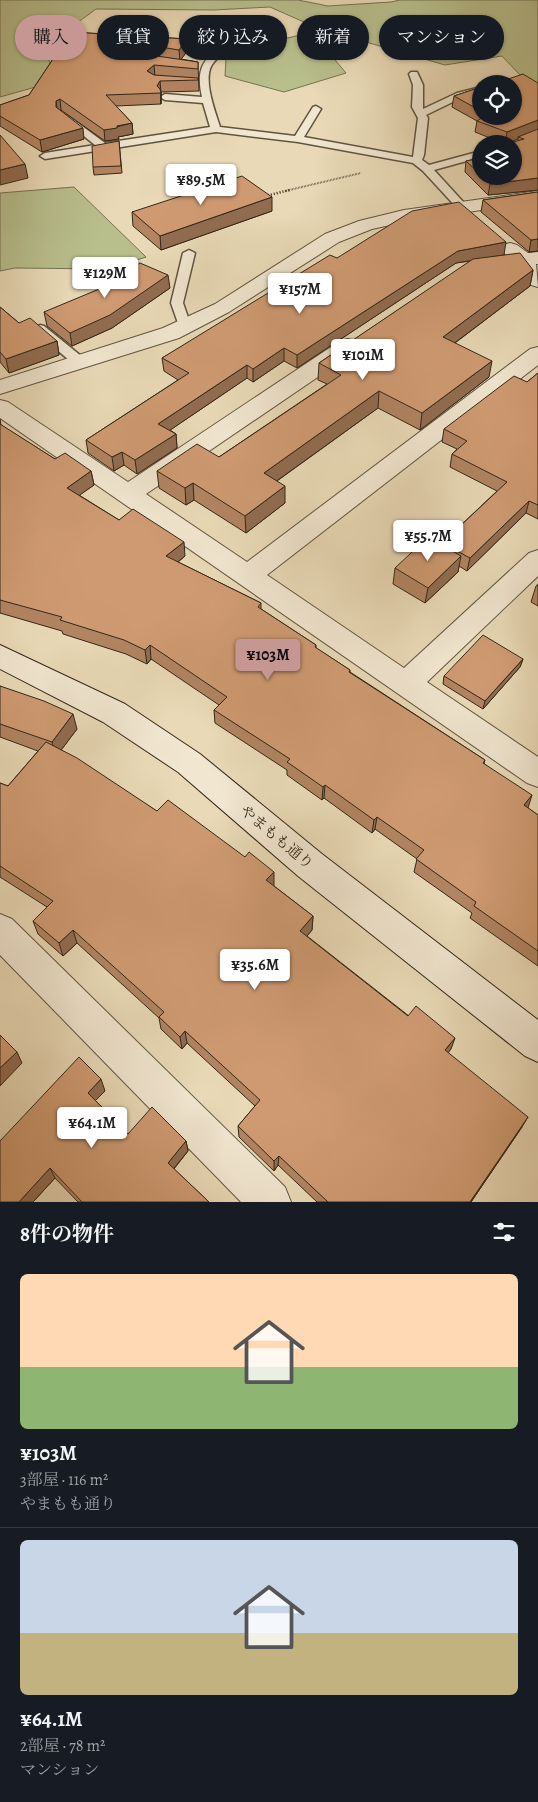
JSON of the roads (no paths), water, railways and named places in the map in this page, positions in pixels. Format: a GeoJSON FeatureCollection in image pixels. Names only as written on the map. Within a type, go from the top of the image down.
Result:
{"type":"FeatureCollection","features":[{"type":"Feature","properties":{"kind":"street"},"geometry":{"type":"LineString","coordinates":[[0,387],[171,333],[222,308],[332,238],[366,225],[404,216],[470,214],[538,196]]}},
{"type":"Feature","properties":{"kind":"street"},"geometry":{"type":"LineString","coordinates":[[500,240],[530,259],[538,282]]}},
{"type":"Feature","properties":{"kind":"street"},"geometry":{"type":"LineString","coordinates":[[464,269],[530,259]]}},
{"type":"Feature","properties":{"kind":"street"},"geometry":{"type":"LineString","coordinates":[[128,494],[366,335]]}},
{"type":"Feature","properties":{"kind":"street"},"geometry":{"type":"LineString","coordinates":[[248,576],[538,354]]}},
{"type":"Feature","properties":{"kind":"street"},"geometry":{"type":"LineString","coordinates":[[0,407],[538,774]]}},
{"type":"Feature","properties":{"kind":"street"},"geometry":{"type":"LineString","coordinates":[[406,684],[538,560]]}},
{"type":"Feature","properties":{"kind":"street","name":"やまもも通り"},"geometry":{"type":"LineString","coordinates":[[0,656],[114,713],[188,763],[310,865],[538,1042]]}},
{"type":"Feature","properties":{"kind":"street"},"geometry":{"type":"LineString","coordinates":[[0,930],[270,1202]]}},
{"type":"Feature","properties":{"kind":"lane"},"geometry":{"type":"LineString","coordinates":[[210,60],[200,68],[199,85],[207,100],[216,128]]}},
{"type":"Feature","properties":{"kind":"lane"},"geometry":{"type":"LineString","coordinates":[[414,74],[418,85],[418,107],[423,118],[420,146],[416,161]]}},
{"type":"Feature","properties":{"kind":"lane"},"geometry":{"type":"LineString","coordinates":[[421,114],[472,93]]}},
{"type":"Feature","properties":{"kind":"lane"},"geometry":{"type":"LineString","coordinates":[[165,97],[207,100]]}},
{"type":"Feature","properties":{"kind":"lane"},"geometry":{"type":"LineString","coordinates":[[298,138],[316,109]]}},
{"type":"Feature","properties":{"kind":"lane"},"geometry":{"type":"LineString","coordinates":[[62,115],[102,146]]}},
{"type":"Feature","properties":{"kind":"lane"},"geometry":{"type":"LineString","coordinates":[[45,156],[216,128],[298,138],[416,161],[427,169],[470,214]]}},
{"type":"Feature","properties":{"kind":"lane"},"geometry":{"type":"LineString","coordinates":[[427,169],[472,156]]}},
{"type":"Feature","properties":{"kind":"lane"},"geometry":{"type":"LineString","coordinates":[[185,326],[177,303],[189,253]]}},
{"type":"Feature","properties":{"kind":"lane"},"geometry":{"type":"LineString","coordinates":[[31,322],[80,363]]}}]}
